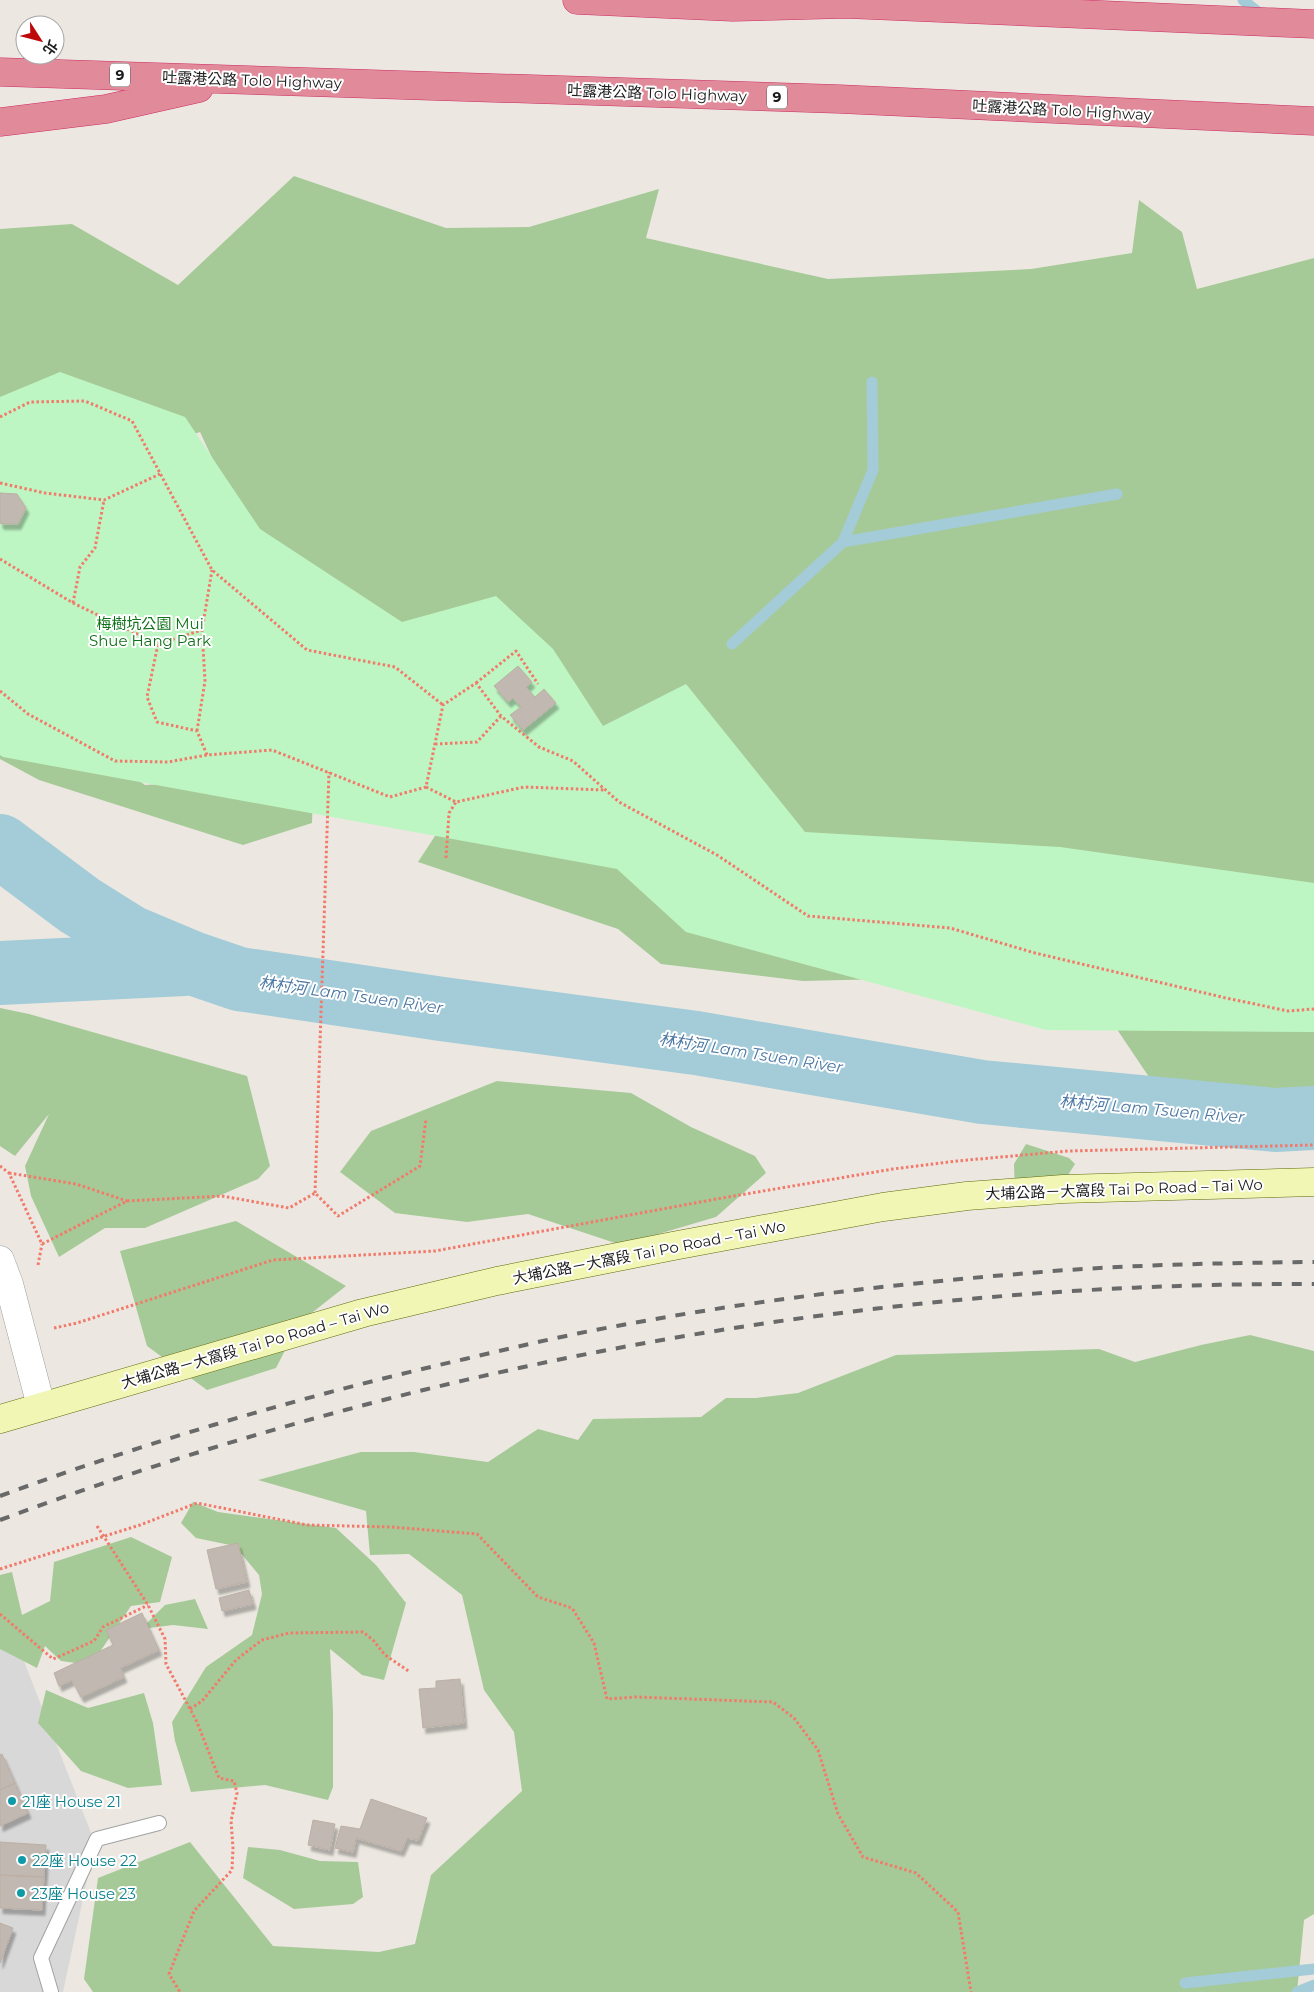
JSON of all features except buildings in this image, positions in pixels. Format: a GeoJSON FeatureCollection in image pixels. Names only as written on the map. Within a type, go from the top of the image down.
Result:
{"type":"FeatureCollection","features":[{"type":"Feature","properties":{"kind":"highway"},"geometry":{"type":"LineString","coordinates":[[577,0],[733,7],[835,2],[1314,24]]}},
{"type":"Feature","properties":{"kind":"highway","name":"吐露港公路 Tolo Highway"},"geometry":{"type":"LineString","coordinates":[[0,72],[839,99],[1314,121]]}},
{"type":"Feature","properties":{"kind":"highway"},"geometry":{"type":"LineString","coordinates":[[0,122],[106,109],[239,79]]}},
{"type":"Feature","properties":{"kind":"main road","name":"大埔公路－大窩段 Tai Po Road – Tai Wo"},"geometry":{"type":"LineString","coordinates":[[0,1419],[294,1332],[478,1286],[673,1246],[883,1207],[966,1196],[1063,1189],[1314,1182]]}},
{"type":"Feature","properties":{"kind":"street"},"geometry":{"type":"LineString","coordinates":[[0,1260],[9,1284],[41,1406]]}},
{"type":"Feature","properties":{"kind":"lane"},"geometry":{"type":"LineString","coordinates":[[51,1992],[41,1958],[97,1839],[159,1823]]}},
{"type":"Feature","properties":{"kind":"path"},"geometry":{"type":"LineString","coordinates":[[0,417],[30,402],[85,402],[132,421],[212,570],[307,650],[395,667],[443,704]]}},
{"type":"Feature","properties":{"kind":"path"},"geometry":{"type":"LineString","coordinates":[[0,483],[45,493],[104,500],[160,474]]}},
{"type":"Feature","properties":{"kind":"path"},"geometry":{"type":"LineString","coordinates":[[72,603],[80,566],[95,548],[104,500]]}},
{"type":"Feature","properties":{"kind":"path"},"geometry":{"type":"LineString","coordinates":[[0,559],[72,603],[158,644],[202,630]]}},
{"type":"Feature","properties":{"kind":"path"},"geometry":{"type":"LineString","coordinates":[[207,755],[197,732],[205,681],[202,630],[212,570]]}},
{"type":"Feature","properties":{"kind":"path"},"geometry":{"type":"LineString","coordinates":[[158,644],[148,697],[157,722],[197,732]]}},
{"type":"Feature","properties":{"kind":"path"},"geometry":{"type":"LineString","coordinates":[[426,787],[443,704],[476,683],[516,651],[538,684]]}},
{"type":"Feature","properties":{"kind":"path"},"geometry":{"type":"LineString","coordinates":[[476,683],[501,716],[539,747],[573,761],[618,802],[717,855],[808,916],[950,928],[1035,952],[1226,998],[1288,1011],[1314,1009]]}},
{"type":"Feature","properties":{"kind":"path"},"geometry":{"type":"LineString","coordinates":[[0,691],[28,714],[115,761],[168,762],[207,755],[272,750],[390,797],[426,787],[456,802],[524,788],[605,790]]}},
{"type":"Feature","properties":{"kind":"path"},"geometry":{"type":"LineString","coordinates":[[435,744],[477,742],[501,716]]}},
{"type":"Feature","properties":{"kind":"path"},"geometry":{"type":"LineString","coordinates":[[329,772],[315,1192],[338,1216],[420,1166],[426,1119]]}},
{"type":"Feature","properties":{"kind":"path"},"geometry":{"type":"LineString","coordinates":[[446,858],[450,813],[456,802]]}},
{"type":"Feature","properties":{"kind":"path"},"geometry":{"type":"LineString","coordinates":[[0,1166],[9,1173],[42,1244],[127,1201]]}},
{"type":"Feature","properties":{"kind":"path"},"geometry":{"type":"LineString","coordinates":[[9,1173],[76,1184],[127,1201],[222,1196],[289,1208],[315,1192]]}},
{"type":"Feature","properties":{"kind":"path"},"geometry":{"type":"LineString","coordinates":[[0,1569],[140,1525],[197,1504],[307,1524],[391,1527],[477,1534],[538,1597],[572,1608],[594,1643],[607,1699],[636,1697],[773,1702],[794,1718],[818,1750],[838,1814],[863,1857],[916,1873],[958,1912],[971,1992]]}},
{"type":"Feature","properties":{"kind":"path"},"geometry":{"type":"LineString","coordinates":[[97,1526],[148,1606],[165,1640],[166,1664],[197,1722],[219,1778],[234,1782],[237,1793],[231,1821],[234,1848],[232,1870],[194,1911],[170,1974],[180,1992]]}},
{"type":"Feature","properties":{"kind":"path"},"geometry":{"type":"LineString","coordinates":[[0,1614],[53,1659],[94,1641],[103,1627],[148,1606]]}},
{"type":"Feature","properties":{"kind":"path"},"geometry":{"type":"LineString","coordinates":[[190,1709],[202,1701],[236,1660],[262,1640],[289,1633],[363,1632],[373,1640],[385,1655],[410,1672]]}},
{"type":"Feature","properties":{"kind":"shaded area"},"geometry":{"type":"Polygon","coordinates":[[[4,1610],[95,1843],[63,1992],[0,1992],[0,1611],[4,1610]]]}},
{"type":"Feature","properties":{"kind":"green space"},"geometry":{"type":"Polygon","coordinates":[[[294,176],[446,228],[529,227],[659,189],[646,238],[828,279],[1031,269],[1132,253],[1139,200],[1182,232],[1197,289],[1314,258],[1314,1097],[1149,1077],[1108,1016],[969,977],[803,981],[661,964],[618,929],[418,862],[495,744],[481,652],[268,578],[200,432],[124,457],[0,473],[0,229],[72,224],[178,285],[294,176]]]}},
{"type":"Feature","properties":{"kind":"green space","name":"梅樹坑公園 Mui Shue Hang Park"},"geometry":{"type":"Polygon","coordinates":[[[60,372],[185,417],[260,529],[402,622],[496,596],[553,649],[603,726],[686,684],[805,832],[1060,847],[1314,883],[1314,1032],[1046,1030],[686,932],[617,869],[3,757],[0,755],[0,397],[60,372]]]}},
{"type":"Feature","properties":{"kind":"green space"},"geometry":{"type":"Polygon","coordinates":[[[0,572],[95,748],[145,785],[296,777],[313,790],[312,823],[243,845],[39,780],[0,759],[0,572]]]}},
{"type":"Feature","properties":{"kind":"green space"},"geometry":{"type":"Polygon","coordinates":[[[0,1008],[29,1014],[247,1076],[270,1166],[258,1179],[145,1228],[105,1228],[59,1257],[31,1196],[25,1166],[49,1114],[15,1156],[0,1146],[0,1008]]]}},
{"type":"Feature","properties":{"kind":"green space"},"geometry":{"type":"Polygon","coordinates":[[[497,1081],[631,1093],[691,1127],[755,1156],[766,1173],[716,1217],[621,1245],[528,1214],[467,1222],[395,1213],[340,1172],[371,1131],[497,1081]]]}},
{"type":"Feature","properties":{"kind":"green space"},"geometry":{"type":"Polygon","coordinates":[[[1026,1144],[1069,1158],[1075,1164],[1063,1183],[1015,1195],[1014,1164],[1026,1144]]]}},
{"type":"Feature","properties":{"kind":"green space"},"geometry":{"type":"Polygon","coordinates":[[[236,1221],[346,1286],[299,1323],[276,1368],[207,1390],[147,1346],[120,1251],[236,1221]]]}},
{"type":"Feature","properties":{"kind":"green space"},"geometry":{"type":"Polygon","coordinates":[[[1250,1335],[1314,1351],[1314,1914],[1304,1920],[1297,1992],[93,1992],[84,1979],[98,1878],[190,1842],[273,1946],[379,1952],[415,1944],[431,1875],[522,1791],[514,1732],[484,1690],[462,1595],[409,1554],[370,1555],[366,1511],[258,1480],[361,1452],[414,1452],[488,1462],[538,1429],[578,1440],[593,1419],[701,1417],[726,1398],[756,1398],[798,1393],[896,1355],[1099,1349],[1135,1362],[1250,1335]]]}},
{"type":"Feature","properties":{"kind":"green space"},"geometry":{"type":"Polygon","coordinates":[[[193,1502],[218,1512],[336,1528],[376,1565],[406,1603],[384,1680],[362,1675],[330,1649],[333,1711],[333,1787],[328,1800],[265,1785],[191,1792],[175,1741],[172,1722],[206,1667],[252,1635],[262,1594],[259,1575],[235,1546],[196,1538],[181,1523],[193,1502]]]}},
{"type":"Feature","properties":{"kind":"green space"},"geometry":{"type":"Polygon","coordinates":[[[131,1537],[172,1557],[160,1602],[131,1606],[91,1665],[61,1661],[45,1646],[37,1668],[0,1649],[0,1575],[12,1572],[22,1615],[50,1601],[54,1562],[131,1537]]]}},
{"type":"Feature","properties":{"kind":"green space"},"geometry":{"type":"Polygon","coordinates":[[[195,1599],[208,1629],[173,1625],[141,1629],[165,1605],[195,1599]]]}},
{"type":"Feature","properties":{"kind":"green space"},"geometry":{"type":"Polygon","coordinates":[[[46,1690],[88,1708],[144,1693],[153,1723],[162,1785],[128,1788],[81,1771],[38,1723],[46,1690]]]}},
{"type":"Feature","properties":{"kind":"green space"},"geometry":{"type":"Polygon","coordinates":[[[248,1847],[280,1850],[320,1861],[358,1862],[363,1897],[353,1904],[294,1909],[243,1878],[248,1847]]]}},
{"type":"Feature","properties":{"kind":"waterway"},"geometry":{"type":"LineString","coordinates":[[1243,0],[1263,16]]}},
{"type":"Feature","properties":{"kind":"waterway"},"geometry":{"type":"LineString","coordinates":[[843,542],[873,470],[872,382]]}},
{"type":"Feature","properties":{"kind":"waterway"},"geometry":{"type":"LineString","coordinates":[[732,644],[843,542],[1117,494]]}},
{"type":"Feature","properties":{"kind":"waterway","name":"林村河 Lam Tsuen River"},"geometry":{"type":"LineString","coordinates":[[0,846],[79,905],[130,937],[192,963],[239,979],[442,1009],[696,1043],[982,1092],[1275,1120],[1314,1118]]}},
{"type":"Feature","properties":{"kind":"waterway","name":"林村河 Lam Tsuen River"},"geometry":{"type":"LineString","coordinates":[[0,973],[184,964]]}},
{"type":"Feature","properties":{"kind":"waterway"},"geometry":{"type":"LineString","coordinates":[[1185,1983],[1314,1969]]}},
{"type":"Feature","properties":{"kind":"waterway"},"geometry":{"type":"LineString","coordinates":[[1297,1992],[1314,1985]]}},
{"type":"Feature","properties":{"kind":"railway"},"geometry":{"type":"LineString","coordinates":[[0,1496],[115,1456],[289,1403],[406,1373],[579,1333],[667,1317],[817,1295],[917,1283],[1018,1274],[1092,1268],[1314,1262]]}},
{"type":"Feature","properties":{"kind":"railway"},"geometry":{"type":"LineString","coordinates":[[0,1520],[158,1465],[319,1417],[482,1376],[646,1343],[812,1317],[979,1298],[1146,1287],[1314,1284]]}},
{"type":"Feature","properties":{"kind":"place","name":"21座 House 21"},"geometry":{"type":"Point","coordinates":[12,1801]}},
{"type":"Feature","properties":{"kind":"place","name":"22座 House 22"},"geometry":{"type":"Point","coordinates":[22,1860]}},
{"type":"Feature","properties":{"kind":"place","name":"23座 House 23"},"geometry":{"type":"Point","coordinates":[21,1893]}}]}
